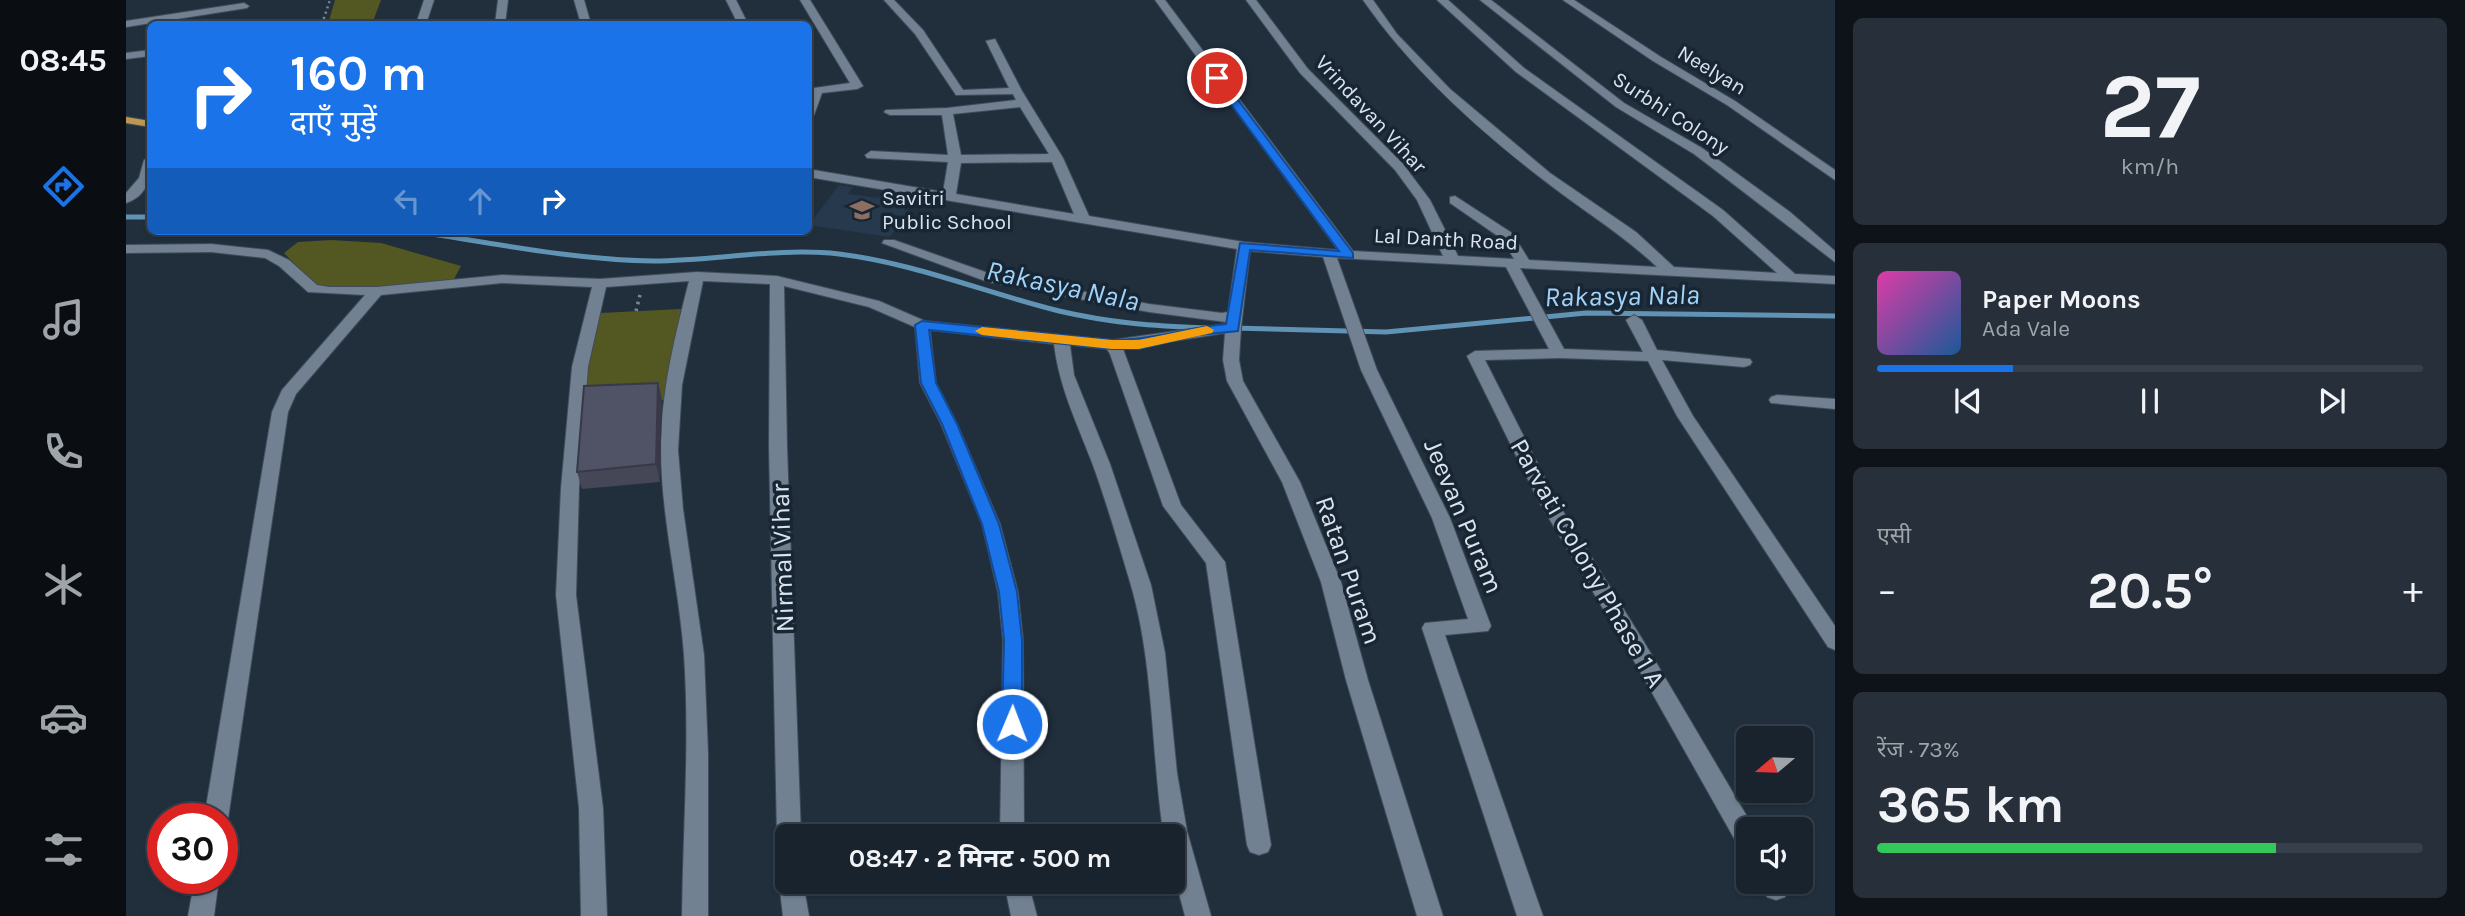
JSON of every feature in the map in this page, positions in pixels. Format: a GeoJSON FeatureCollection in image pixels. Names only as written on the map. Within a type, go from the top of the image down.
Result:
{"type":"FeatureCollection","features":[{"type":"Feature","properties":{"kind":"main road"},"geometry":{"type":"LineString","coordinates":[[126,120],[147,124]]}},
{"type":"Feature","properties":{"kind":"street"},"geometry":{"type":"LineString","coordinates":[[183,0],[189,15]]}},
{"type":"Feature","properties":{"kind":"street"},"geometry":{"type":"LineString","coordinates":[[422,21],[429,0]]}},
{"type":"Feature","properties":{"kind":"street"},"geometry":{"type":"LineString","coordinates":[[500,21],[503,0]]}},
{"type":"Feature","properties":{"kind":"street"},"geometry":{"type":"LineString","coordinates":[[579,0],[585,21]]}},
{"type":"Feature","properties":{"kind":"street"},"geometry":{"type":"LineString","coordinates":[[731,0],[742,21]]}},
{"type":"Feature","properties":{"kind":"street"},"geometry":{"type":"LineString","coordinates":[[805,0],[857,86],[818,90],[812,106]]}},
{"type":"Feature","properties":{"kind":"street"},"geometry":{"type":"LineString","coordinates":[[889,0],[919,32],[960,93],[1016,91]]}},
{"type":"Feature","properties":{"kind":"street"},"geometry":{"type":"LineString","coordinates":[[1160,0],[1349,255]]}},
{"type":"Feature","properties":{"kind":"street","name":"Vrindavan Vihar"},"geometry":{"type":"LineString","coordinates":[[1251,0],[1304,71],[1399,167],[1423,200],[1453,261]]}},
{"type":"Feature","properties":{"kind":"street"},"geometry":{"type":"LineString","coordinates":[[1368,0],[1393,36],[1446,91],[1546,176],[1631,235],[1672,273]]}},
{"type":"Feature","properties":{"kind":"street"},"geometry":{"type":"LineString","coordinates":[[1442,0],[1520,69],[1718,213],[1790,277]]}},
{"type":"Feature","properties":{"kind":"street","name":"Surbhi Colony"},"geometry":{"type":"LineString","coordinates":[[1485,0],[1620,105],[1698,151],[1784,215],[1835,258]]}},
{"type":"Feature","properties":{"kind":"street","name":"Neelyan"},"geometry":{"type":"LineString","coordinates":[[1568,0],[1657,59],[1731,103],[1835,176]]}},
{"type":"Feature","properties":{"kind":"street"},"geometry":{"type":"LineString","coordinates":[[126,24],[244,6]]}},
{"type":"Feature","properties":{"kind":"street"},"geometry":{"type":"LineString","coordinates":[[992,41],[1016,91],[1057,158],[1083,218]]}},
{"type":"Feature","properties":{"kind":"street"},"geometry":{"type":"LineString","coordinates":[[126,56],[147,52]]}},
{"type":"Feature","properties":{"kind":"street"},"geometry":{"type":"LineString","coordinates":[[890,112],[947,111],[1024,103]]}},
{"type":"Feature","properties":{"kind":"street"},"geometry":{"type":"LineString","coordinates":[[947,111],[955,159],[949,197]]}},
{"type":"Feature","properties":{"kind":"street"},"geometry":{"type":"LineString","coordinates":[[871,155],[955,159],[1057,158]]}},
{"type":"Feature","properties":{"kind":"street","name":"Lal Danth Road"},"geometry":{"type":"LineString","coordinates":[[812,174],[1244,246],[1329,254],[1790,277],[1833,283]]}},
{"type":"Feature","properties":{"kind":"street"},"geometry":{"type":"LineString","coordinates":[[126,200],[141,187],[147,176]]}},
{"type":"Feature","properties":{"kind":"street"},"geometry":{"type":"LineString","coordinates":[[1455,200],[1507,236],[1536,310],[1559,353],[1744,362]]}},
{"type":"Feature","properties":{"kind":"street"},"geometry":{"type":"LineString","coordinates":[[889,243],[988,278],[1234,322]]}},
{"type":"Feature","properties":{"kind":"street","name":"Ratan Puram"},"geometry":{"type":"LineString","coordinates":[[1244,246],[1231,360],[1235,381],[1291,482],[1331,582],[1357,680],[1430,916]]}},
{"type":"Feature","properties":{"kind":"street"},"geometry":{"type":"LineString","coordinates":[[126,249],[211,248],[268,254],[284,263],[313,289],[377,291],[502,279],[600,283],[697,276],[777,280],[874,304],[922,325],[1112,345],[1139,344],[1234,322]]}},
{"type":"Feature","properties":{"kind":"street","name":"Jeevan Puram"},"geometry":{"type":"LineString","coordinates":[[1329,254],[1369,370],[1441,518],[1481,626],[1432,628],[1530,916]]}},
{"type":"Feature","properties":{"kind":"street"},"geometry":{"type":"LineString","coordinates":[[695,916],[697,723],[694,668],[671,466],[670,422],[682,342],[697,276]]}},
{"type":"Feature","properties":{"kind":"street","name":"Nirmal Vihar"},"geometry":{"type":"LineString","coordinates":[[777,280],[778,447],[789,824]]}},
{"type":"Feature","properties":{"kind":"street"},"geometry":{"type":"LineString","coordinates":[[594,916],[591,808],[566,594],[570,488],[580,367],[600,283]]}},
{"type":"Feature","properties":{"kind":"street"},"geometry":{"type":"LineString","coordinates":[[219,803],[280,412],[288,393],[377,291]]}},
{"type":"Feature","properties":{"kind":"street"},"geometry":{"type":"LineString","coordinates":[[1634,320],[1699,438],[1835,642]]}},
{"type":"Feature","properties":{"kind":"street"},"geometry":{"type":"LineString","coordinates":[[922,325],[928,383],[949,424],[991,524],[1008,592],[1013,640],[1012,824]]}},
{"type":"Feature","properties":{"kind":"street"},"geometry":{"type":"LineString","coordinates":[[1061,338],[1066,375],[1101,464],[1141,585],[1155,653],[1166,773],[1175,831],[1198,916]]}},
{"type":"Feature","properties":{"kind":"street"},"geometry":{"type":"LineString","coordinates":[[1112,345],[1118,354],[1172,506],[1214,562],[1259,845]]}},
{"type":"Feature","properties":{"kind":"street","name":"Parvati Colony Phase 1 A"},"geometry":{"type":"LineString","coordinates":[[1559,353],[1479,355],[1474,359],[1547,500],[1637,647],[1736,819]]}},
{"type":"Feature","properties":{"kind":"street"},"geometry":{"type":"LineString","coordinates":[[1777,400],[1835,404]]}},
{"type":"Feature","properties":{"kind":"street"},"geometry":{"type":"LineString","coordinates":[[201,916],[204,894]]}},
{"type":"Feature","properties":{"kind":"street"},"geometry":{"type":"LineString","coordinates":[[793,894],[796,916]]}},
{"type":"Feature","properties":{"kind":"street"},"geometry":{"type":"LineString","coordinates":[[1019,894],[1024,916]]}},
{"type":"Feature","properties":{"kind":"path"},"geometry":{"type":"LineString","coordinates":[[323,21],[330,0]]}},
{"type":"Feature","properties":{"kind":"shaded area","name":"Savitri Public School"},"geometry":{"type":"Polygon","coordinates":[[[839,185],[853,187],[848,194],[879,198],[881,194],[911,199],[904,210],[909,211],[890,237],[812,225],[812,221],[839,185]]]}},
{"type":"Feature","properties":{"kind":"green space"},"geometry":{"type":"Polygon","coordinates":[[[335,0],[381,0],[373,21],[329,21],[335,0]]]}},
{"type":"Feature","properties":{"kind":"green space"},"geometry":{"type":"Polygon","coordinates":[[[331,240],[381,243],[461,266],[454,279],[394,286],[316,286],[284,253],[298,242],[331,240]]]}},
{"type":"Feature","properties":{"kind":"green space"},"geometry":{"type":"Polygon","coordinates":[[[681,309],[665,400],[586,403],[588,359],[600,313],[681,309]]]}},
{"type":"Feature","properties":{"kind":"building"},"geometry":{"type":"Polygon","coordinates":[[[658,383],[656,464],[577,472],[584,386],[658,383]]]}},
{"type":"Feature","properties":{"kind":"waterway","name":"Rakasya Nala"},"geometry":{"type":"LineString","coordinates":[[126,217],[147,217]]}},
{"type":"Feature","properties":{"kind":"waterway","name":"Rakasya Nala"},"geometry":{"type":"LineString","coordinates":[[438,235],[534,250],[624,260],[677,260],[793,252],[839,254],[895,264],[1078,315],[1132,323],[1206,328]]}},
{"type":"Feature","properties":{"kind":"waterway","name":"Rakasya Nala"},"geometry":{"type":"LineString","coordinates":[[1232,328],[1386,332],[1586,313],[1835,316]]}},
{"type":"Feature","properties":{"kind":"slow traffic"},"geometry":{"type":"LineString","coordinates":[[982,331],[1112,345],[1139,344],[1207,330]]}},
{"type":"Feature","properties":{"kind":"place","name":"Savitri Public School"},"geometry":{"type":"Point","coordinates":[862,210]}},
{"type":"Feature","properties":{"kind":"route"},"geometry":{"type":"LineString","coordinates":[[1012,724],[1013,640],[1008,592],[991,524],[949,424],[928,383],[922,325],[1112,345],[1139,344],[1199,331],[1233,328],[1244,246],[1349,255],[1217,78]]}}]}
